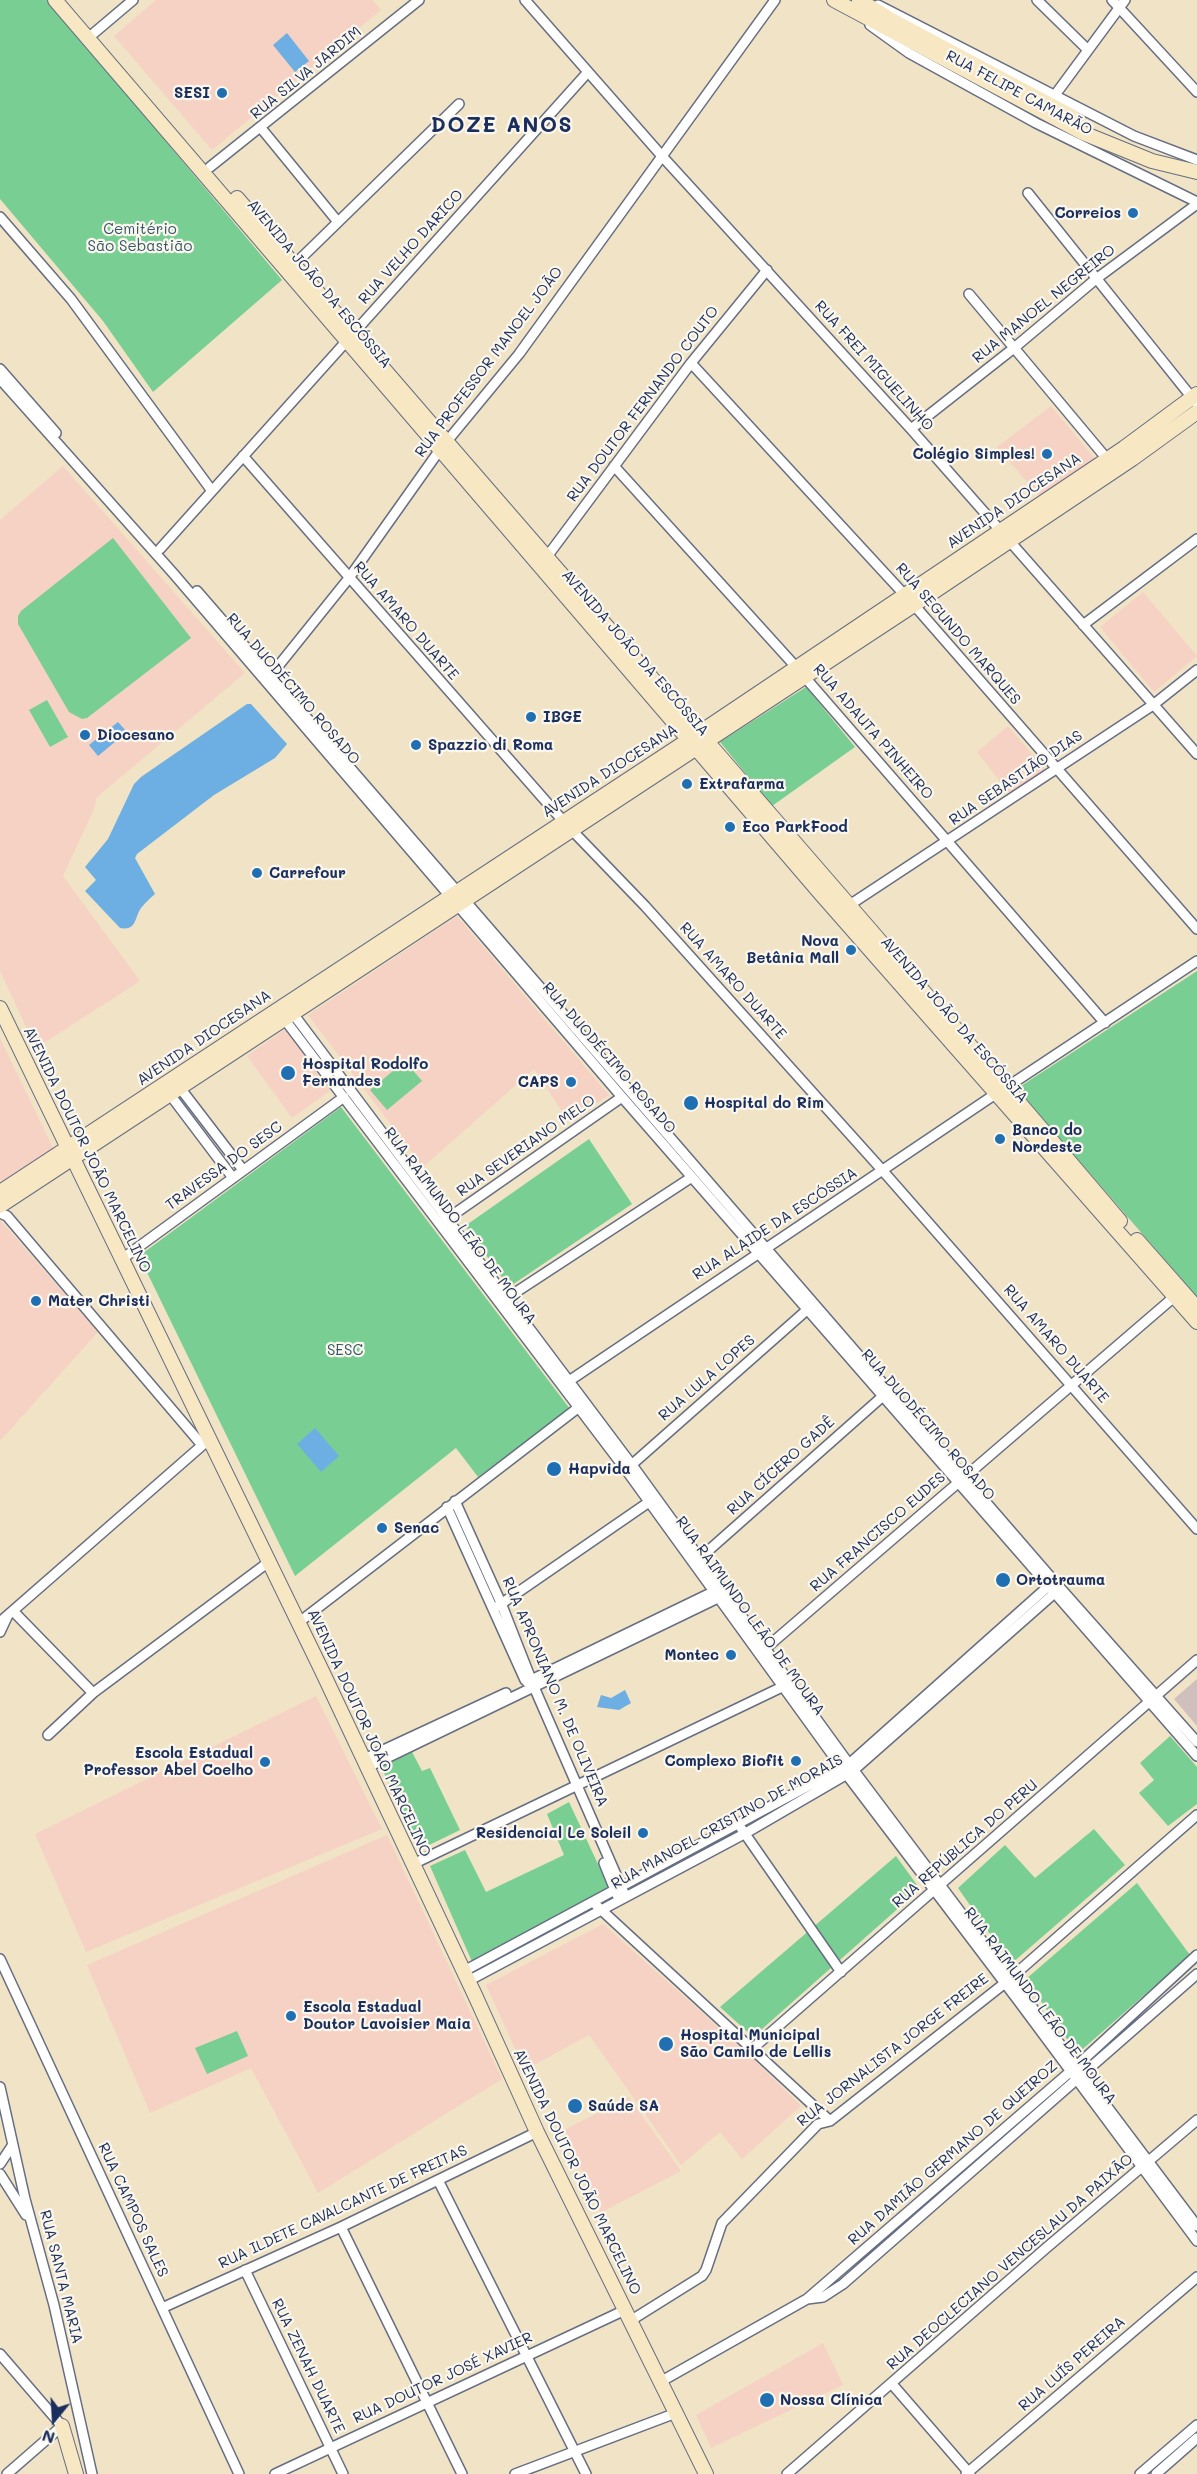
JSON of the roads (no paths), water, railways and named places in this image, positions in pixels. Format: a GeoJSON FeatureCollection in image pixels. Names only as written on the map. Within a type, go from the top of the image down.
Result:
{"type":"FeatureCollection","features":[{"type":"Feature","properties":{"kind":"main road","name":"AVENIDA JOÃO DA ESCÓSSIA"},"geometry":{"type":"LineString","coordinates":[[55,0],[350,337],[442,447],[697,740],[848,906],[1197,1322]]}},
{"type":"Feature","properties":{"kind":"main road","name":"AVENIDA JOÃO DA ESCÓSSIA"},"geometry":{"type":"LineString","coordinates":[[66,0],[294,265],[350,337]]}},
{"type":"Feature","properties":{"kind":"main road","name":"RUA FELIPE CAMARÃO"},"geometry":{"type":"LineString","coordinates":[[834,0],[892,26],[1152,161],[1197,172]]}},
{"type":"Feature","properties":{"kind":"main road","name":"RUA FELIPE CAMARÃO"},"geometry":{"type":"LineString","coordinates":[[859,0],[892,26]]}},
{"type":"Feature","properties":{"kind":"main road","name":"RUA FELIPE CAMARÃO"},"geometry":{"type":"LineString","coordinates":[[1129,149],[1197,162]]}},
{"type":"Feature","properties":{"kind":"main road","name":"AVENIDA DIOCESANA"},"geometry":{"type":"LineString","coordinates":[[1004,536],[1107,459],[1128,454],[1196,399]]}},
{"type":"Feature","properties":{"kind":"main road","name":"AVENIDA DIOCESANA"},"geometry":{"type":"LineString","coordinates":[[2,1205],[70,1154],[1128,454],[1197,412]]}},
{"type":"Feature","properties":{"kind":"main road","name":"AVENIDA JOÃO DA ESCÓSSIA"},"geometry":{"type":"LineString","coordinates":[[442,447],[546,558],[820,893],[1002,1090],[1197,1308]]}},
{"type":"Feature","properties":{"kind":"main road","name":"AVENIDA DOUTOR JOÃO MARCELINO"},"geometry":{"type":"LineString","coordinates":[[0,1008],[122,1259],[206,1441],[270,1562],[466,1976],[537,2132],[706,2474]]}},
{"type":"Feature","properties":{"kind":"main road"},"geometry":{"type":"LineString","coordinates":[[62,2426],[76,2474]]}},
{"type":"Feature","properties":{"kind":"street"},"geometry":{"type":"LineString","coordinates":[[94,33],[134,0]]}},
{"type":"Feature","properties":{"kind":"street","name":"RUA SILVA JARDIM"},"geometry":{"type":"LineString","coordinates":[[210,167],[419,0]]}},
{"type":"Feature","properties":{"kind":"street","name":"RUA FREI MIGUELINHO"},"geometry":{"type":"LineString","coordinates":[[525,0],[661,155],[911,429],[1197,754]]}},
{"type":"Feature","properties":{"kind":"street","name":"RUA PROFESSOR MANOEL JOÃO"},"geometry":{"type":"LineString","coordinates":[[268,679],[349,578],[442,447],[519,354],[775,0]]}},
{"type":"Feature","properties":{"kind":"street","name":"RUA FELIPE CAMARÃO"},"geometry":{"type":"LineString","coordinates":[[834,0],[909,53],[1036,123],[1154,179],[1197,203]]}},
{"type":"Feature","properties":{"kind":"street","name":"RUA FELIPE CAMARÃO"},"geometry":{"type":"LineString","coordinates":[[866,0],[1134,136],[1197,162]]}},
{"type":"Feature","properties":{"kind":"street"},"geometry":{"type":"LineString","coordinates":[[1036,0],[1088,50]]}},
{"type":"Feature","properties":{"kind":"street"},"geometry":{"type":"LineString","coordinates":[[1055,95],[1119,2],[1197,92]]}},
{"type":"Feature","properties":{"kind":"street","name":"RUA VELHO DARICO"},"geometry":{"type":"LineString","coordinates":[[160,549],[588,72]]}},
{"type":"Feature","properties":{"kind":"street"},"geometry":{"type":"LineString","coordinates":[[294,265],[459,104]]}},
{"type":"Feature","properties":{"kind":"street"},"geometry":{"type":"LineString","coordinates":[[261,128],[338,222]]}},
{"type":"Feature","properties":{"kind":"street"},"geometry":{"type":"LineString","coordinates":[[1152,161],[1154,179]]}},
{"type":"Feature","properties":{"kind":"street"},"geometry":{"type":"LineString","coordinates":[[1028,193],[1196,399]]}},
{"type":"Feature","properties":{"kind":"street","name":"RUA MANOEL NEGREIRO"},"geometry":{"type":"LineString","coordinates":[[911,429],[1014,348],[1096,279],[1197,203]]}},
{"type":"Feature","properties":{"kind":"street"},"geometry":{"type":"LineString","coordinates":[[0,217],[71,299],[212,490]]}},
{"type":"Feature","properties":{"kind":"street","name":"RUA DOUTOR FERNANDO COUTO"},"geometry":{"type":"LineString","coordinates":[[546,558],[691,363],[767,270]]}},
{"type":"Feature","properties":{"kind":"street"},"geometry":{"type":"LineString","coordinates":[[969,294],[1107,459]]}},
{"type":"Feature","properties":{"kind":"street","name":"RUA SEGUNDO MARQUES"},"geometry":{"type":"LineString","coordinates":[[691,363],[909,600],[1197,929]]}},
{"type":"Feature","properties":{"kind":"street","name":"RUA DUODÉCIMO ROSADO"},"geometry":{"type":"LineString","coordinates":[[0,369],[160,549],[268,679]]}},
{"type":"Feature","properties":{"kind":"street","name":"RUA DUODÉCIMO ROSADO"},"geometry":{"type":"LineString","coordinates":[[0,379],[268,679],[1054,1587],[1153,1698],[1197,1742]]}},
{"type":"Feature","properties":{"kind":"street","name":"RUA AMARO DUARTE"},"geometry":{"type":"LineString","coordinates":[[243,456],[568,826],[645,906],[883,1171],[1197,1529]]}},
{"type":"Feature","properties":{"kind":"street","name":"RUA ADAUTA PINHEIRO"},"geometry":{"type":"LineString","coordinates":[[614,466],[949,841],[1105,1023]]}},
{"type":"Feature","properties":{"kind":"street"},"geometry":{"type":"LineString","coordinates":[[1083,625],[1197,540]]}},
{"type":"Feature","properties":{"kind":"street","name":"RUA SEBASTIÃO DIAS"},"geometry":{"type":"LineString","coordinates":[[848,906],[1153,705],[1197,670]]}},
{"type":"Feature","properties":{"kind":"street","name":"RUA DUODÉCIMO ROSADO"},"geometry":{"type":"LineString","coordinates":[[458,898],[622,1097],[692,1177],[761,1250],[883,1396],[962,1480]]}},
{"type":"Feature","properties":{"kind":"street","name":"RUA ALAIDE DA ESCÓSSIA"},"geometry":{"type":"LineString","coordinates":[[568,1381],[1197,961]]}},
{"type":"Feature","properties":{"kind":"street","name":"RUA RAIMUNDO LEÃO DE MOURA"},"geometry":{"type":"LineString","coordinates":[[285,1012],[344,1097],[700,1558],[720,1593],[782,1687],[848,1769],[1074,2068],[1141,2168],[1197,2241]]}},
{"type":"Feature","properties":{"kind":"street","name":"RUA RAIMUNDO LEÃO DE MOURA"},"geometry":{"type":"LineString","coordinates":[[285,1012],[507,1298],[568,1381],[582,1405]]}},
{"type":"Feature","properties":{"kind":"street"},"geometry":{"type":"LineString","coordinates":[[172,1087],[243,1170]]}},
{"type":"Feature","properties":{"kind":"street"},"geometry":{"type":"LineString","coordinates":[[172,1087],[233,1178]]}},
{"type":"Feature","properties":{"kind":"street","name":"TRAVESSA DO SESC"},"geometry":{"type":"LineString","coordinates":[[122,1259],[344,1097]]}},
{"type":"Feature","properties":{"kind":"street","name":"RUA SEVERIANO MELO"},"geometry":{"type":"LineString","coordinates":[[447,1219],[622,1097]]}},
{"type":"Feature","properties":{"kind":"street"},"geometry":{"type":"LineString","coordinates":[[507,1298],[692,1177]]}},
{"type":"Feature","properties":{"kind":"street"},"geometry":{"type":"LineString","coordinates":[[0,1628],[11,1613],[206,1441],[2,1205]]}},
{"type":"Feature","properties":{"kind":"street","name":"RUA FRANCISCO EUDES"},"geometry":{"type":"LineString","coordinates":[[766,1648],[1174,1297]]}},
{"type":"Feature","properties":{"kind":"street","name":"RUA LULA LOPES"},"geometry":{"type":"LineString","coordinates":[[628,1467],[808,1309]]}},
{"type":"Feature","properties":{"kind":"street","name":"RUA CÍCERO GADÊ"},"geometry":{"type":"LineString","coordinates":[[700,1558],[883,1396]]}},
{"type":"Feature","properties":{"kind":"street"},"geometry":{"type":"LineString","coordinates":[[298,1623],[582,1405]]}},
{"type":"Feature","properties":{"kind":"street","name":"RUA RAIMUNDO LEÃO DE MOURA"},"geometry":{"type":"LineString","coordinates":[[628,1467],[649,1502],[766,1648],[848,1769]]}},
{"type":"Feature","properties":{"kind":"street"},"geometry":{"type":"LineString","coordinates":[[497,1606],[649,1502]]}},
{"type":"Feature","properties":{"kind":"street","name":"RUA APRONIANO M. DE OLIVEIRA"},"geometry":{"type":"LineString","coordinates":[[451,1504],[576,1787],[620,1893]]}},
{"type":"Feature","properties":{"kind":"street"},"geometry":{"type":"LineString","coordinates":[[48,1735],[93,1694],[270,1562]]}},
{"type":"Feature","properties":{"kind":"street","name":"RUA MANOEL CRISTINO DE MORAIS"},"geometry":{"type":"LineString","coordinates":[[620,1893],[744,1834],[848,1769],[1054,1587]]}},
{"type":"Feature","properties":{"kind":"street"},"geometry":{"type":"LineString","coordinates":[[366,1763],[720,1593]]}},
{"type":"Feature","properties":{"kind":"street"},"geometry":{"type":"LineString","coordinates":[[11,1613],[93,1694]]}},
{"type":"Feature","properties":{"kind":"street","name":"RUA REPÚBLICA DO PERU"},"geometry":{"type":"LineString","coordinates":[[752,2049],[1197,1660]]}},
{"type":"Feature","properties":{"kind":"street"},"geometry":{"type":"LineString","coordinates":[[413,1864],[782,1687]]}},
{"type":"Feature","properties":{"kind":"street","name":"RUA DUODÉCIMO ROSADO"},"geometry":{"type":"LineString","coordinates":[[1153,1698],[1197,1756]]}},
{"type":"Feature","properties":{"kind":"street","name":"RUA MANOEL CRISTINO DE MORAIS"},"geometry":{"type":"LineString","coordinates":[[466,1976],[597,1906],[739,1824],[848,1769]]}},
{"type":"Feature","properties":{"kind":"street","name":"RUA JORNALISTA JORGE FREIRE"},"geometry":{"type":"LineString","coordinates":[[628,2316],[702,2276],[722,2223],[818,2124],[830,2121],[1008,1980],[1197,1815]]}},
{"type":"Feature","properties":{"kind":"street"},"geometry":{"type":"LineString","coordinates":[[739,1824],[841,1972]]}},
{"type":"Feature","properties":{"kind":"street"},"geometry":{"type":"LineString","coordinates":[[597,1906],[830,2121]]}},
{"type":"Feature","properties":{"kind":"street","name":"RUA DAMIÃO GERMANO DE QUEIROZ"},"geometry":{"type":"LineString","coordinates":[[660,2382],[807,2299],[1074,2068],[1197,1955]]}},
{"type":"Feature","properties":{"kind":"street","name":"RUA CAMPOS SALES"},"geometry":{"type":"LineString","coordinates":[[0,1959],[239,2474]]}},
{"type":"Feature","properties":{"kind":"street","name":"RUA DAMIÃO GERMANO DE QUEIROZ"},"geometry":{"type":"LineString","coordinates":[[807,2299],[823,2297],[843,2284],[1197,1974]]}},
{"type":"Feature","properties":{"kind":"street","name":"RUA RAIMUNDO LEÃO DE MOURA"},"geometry":{"type":"LineString","coordinates":[[1080,2077],[1150,2161],[1197,2226]]}},
{"type":"Feature","properties":{"kind":"street","name":"RUA SANTA MARIA"},"geometry":{"type":"LineString","coordinates":[[0,2087],[12,2146],[54,2305],[92,2474]]}},
{"type":"Feature","properties":{"kind":"street","name":"RUA DEOCLECIANO VENCESLAU DA PAIXÃO"},"geometry":{"type":"LineString","coordinates":[[787,2474],[1045,2248],[1197,2120]]}},
{"type":"Feature","properties":{"kind":"street","name":"RUA ILDETE CAVALCANTE DE FREITAS"},"geometry":{"type":"LineString","coordinates":[[162,2308],[341,2226],[537,2132]]}},
{"type":"Feature","properties":{"kind":"street"},"geometry":{"type":"LineString","coordinates":[[0,2164],[12,2146]]}},
{"type":"Feature","properties":{"kind":"street"},"geometry":{"type":"LineString","coordinates":[[0,2174],[32,2225]]}},
{"type":"Feature","properties":{"kind":"street"},"geometry":{"type":"LineString","coordinates":[[947,2176],[955,2186]]}},
{"type":"Feature","properties":{"kind":"street"},"geometry":{"type":"LineString","coordinates":[[438,2180],[586,2474]]}},
{"type":"Feature","properties":{"kind":"street"},"geometry":{"type":"LineString","coordinates":[[341,2226],[462,2474]]}},
{"type":"Feature","properties":{"kind":"street","name":"RUA ZENAH DUARTE"},"geometry":{"type":"LineString","coordinates":[[245,2270],[343,2474]]}},
{"type":"Feature","properties":{"kind":"street","name":"RUA LUÍS PEREIRA"},"geometry":{"type":"LineString","coordinates":[[968,2473],[1197,2277]]}},
{"type":"Feature","properties":{"kind":"street","name":"RUA DOUTOR JOSÉ XAVIER"},"geometry":{"type":"LineString","coordinates":[[275,2474],[526,2355],[628,2316]]}},
{"type":"Feature","properties":{"kind":"street"},"geometry":{"type":"LineString","coordinates":[[0,2354],[62,2426],[7,2474]]}},
{"type":"Feature","properties":{"kind":"street"},"geometry":{"type":"LineString","coordinates":[[892,2384],[968,2473]]}},
{"type":"Feature","properties":{"kind":"street"},"geometry":{"type":"LineString","coordinates":[[515,2474],[676,2413]]}},
{"type":"Feature","properties":{"kind":"street"},"geometry":{"type":"LineString","coordinates":[[1140,2474],[1197,2425]]}},
{"type":"Feature","properties":{"kind":"street"},"geometry":{"type":"LineString","coordinates":[[1156,2474],[1197,2438]]}},
{"type":"Feature","properties":{"kind":"water"},"geometry":{"type":"Polygon","coordinates":[[[287,33],[309,61],[295,72],[273,45],[287,33]]]}},
{"type":"Feature","properties":{"kind":"water"},"geometry":{"type":"Polygon","coordinates":[[[247,704],[251,704],[287,744],[275,758],[214,795],[137,854],[135,858],[155,894],[141,908],[132,926],[120,928],[85,891],[96,880],[85,867],[108,839],[134,784],[247,704]]]}},
{"type":"Feature","properties":{"kind":"water"},"geometry":{"type":"Polygon","coordinates":[[[118,722],[127,732],[98,756],[89,745],[118,722]]]}},
{"type":"Feature","properties":{"kind":"water"},"geometry":{"type":"Polygon","coordinates":[[[315,1428],[339,1456],[321,1472],[297,1444],[315,1428]]]}},
{"type":"Feature","properties":{"kind":"water"},"geometry":{"type":"Polygon","coordinates":[[[625,1690],[631,1703],[619,1710],[597,1707],[601,1695],[611,1698],[625,1690]]]}},
{"type":"Feature","properties":{"kind":"place","name":"SESI"},"geometry":{"type":"Point","coordinates":[222,93]}},
{"type":"Feature","properties":{"kind":"place","name":"Correios"},"geometry":{"type":"Point","coordinates":[1133,213]}},
{"type":"Feature","properties":{"kind":"place","name":"Colégio Simples!"},"geometry":{"type":"Point","coordinates":[1047,454]}},
{"type":"Feature","properties":{"kind":"place","name":"IBGE"},"geometry":{"type":"Point","coordinates":[531,717]}},
{"type":"Feature","properties":{"kind":"place","name":"Diocesano"},"geometry":{"type":"Point","coordinates":[85,735]}},
{"type":"Feature","properties":{"kind":"place","name":"Spazzio di Roma"},"geometry":{"type":"Point","coordinates":[416,745]}},
{"type":"Feature","properties":{"kind":"place","name":"Extrafarma"},"geometry":{"type":"Point","coordinates":[687,784]}},
{"type":"Feature","properties":{"kind":"place","name":"Eco ParkFood"},"geometry":{"type":"Point","coordinates":[730,827]}},
{"type":"Feature","properties":{"kind":"place","name":"Carrefour"},"geometry":{"type":"Point","coordinates":[257,873]}},
{"type":"Feature","properties":{"kind":"place","name":"Nova Betânia Mall"},"geometry":{"type":"Point","coordinates":[851,950]}},
{"type":"Feature","properties":{"kind":"place","name":"Hospital Rodolfo Fernandes"},"geometry":{"type":"Point","coordinates":[288,1073]}},
{"type":"Feature","properties":{"kind":"place","name":"CAPS"},"geometry":{"type":"Point","coordinates":[571,1082]}},
{"type":"Feature","properties":{"kind":"place","name":"Hospital do Rim"},"geometry":{"type":"Point","coordinates":[691,1103]}},
{"type":"Feature","properties":{"kind":"place","name":"Banco do Nordeste"},"geometry":{"type":"Point","coordinates":[1000,1139]}},
{"type":"Feature","properties":{"kind":"place","name":"Mater Christi"},"geometry":{"type":"Point","coordinates":[36,1301]}},
{"type":"Feature","properties":{"kind":"place","name":"Hapvida"},"geometry":{"type":"Point","coordinates":[554,1469]}},
{"type":"Feature","properties":{"kind":"place","name":"Senac"},"geometry":{"type":"Point","coordinates":[382,1528]}},
{"type":"Feature","properties":{"kind":"place","name":"Ortotrauma"},"geometry":{"type":"Point","coordinates":[1003,1580]}},
{"type":"Feature","properties":{"kind":"place","name":"Montec"},"geometry":{"type":"Point","coordinates":[731,1655]}},
{"type":"Feature","properties":{"kind":"place","name":"Complexo Biofit"},"geometry":{"type":"Point","coordinates":[796,1761]}},
{"type":"Feature","properties":{"kind":"place","name":"Escola Estadual Professor Abel Coelho"},"geometry":{"type":"Point","coordinates":[265,1762]}},
{"type":"Feature","properties":{"kind":"place","name":"Residencial Le Soleil"},"geometry":{"type":"Point","coordinates":[643,1833]}},
{"type":"Feature","properties":{"kind":"place","name":"Escola Estadual Doutor Lavoisier Maia"},"geometry":{"type":"Point","coordinates":[291,2016]}},
{"type":"Feature","properties":{"kind":"place","name":"Hospital Municipal São Camilo de Lellis"},"geometry":{"type":"Point","coordinates":[666,2044]}},
{"type":"Feature","properties":{"kind":"place","name":"Saúde SA"},"geometry":{"type":"Point","coordinates":[575,2106]}},
{"type":"Feature","properties":{"kind":"place","name":"Nossa Clínica"},"geometry":{"type":"Point","coordinates":[767,2400]}},
{"type":"Feature","properties":{"kind":"district","name":"DOZE ANOS"},"geometry":{"type":"Point","coordinates":[502,126]}},
{"type":"Feature","properties":{"kind":"park label","name":"Cemitério São Sebastião"},"geometry":{"type":"Point","coordinates":[140,238]}},
{"type":"Feature","properties":{"kind":"park label","name":"SESC"},"geometry":{"type":"Point","coordinates":[345,1350]}}]}
